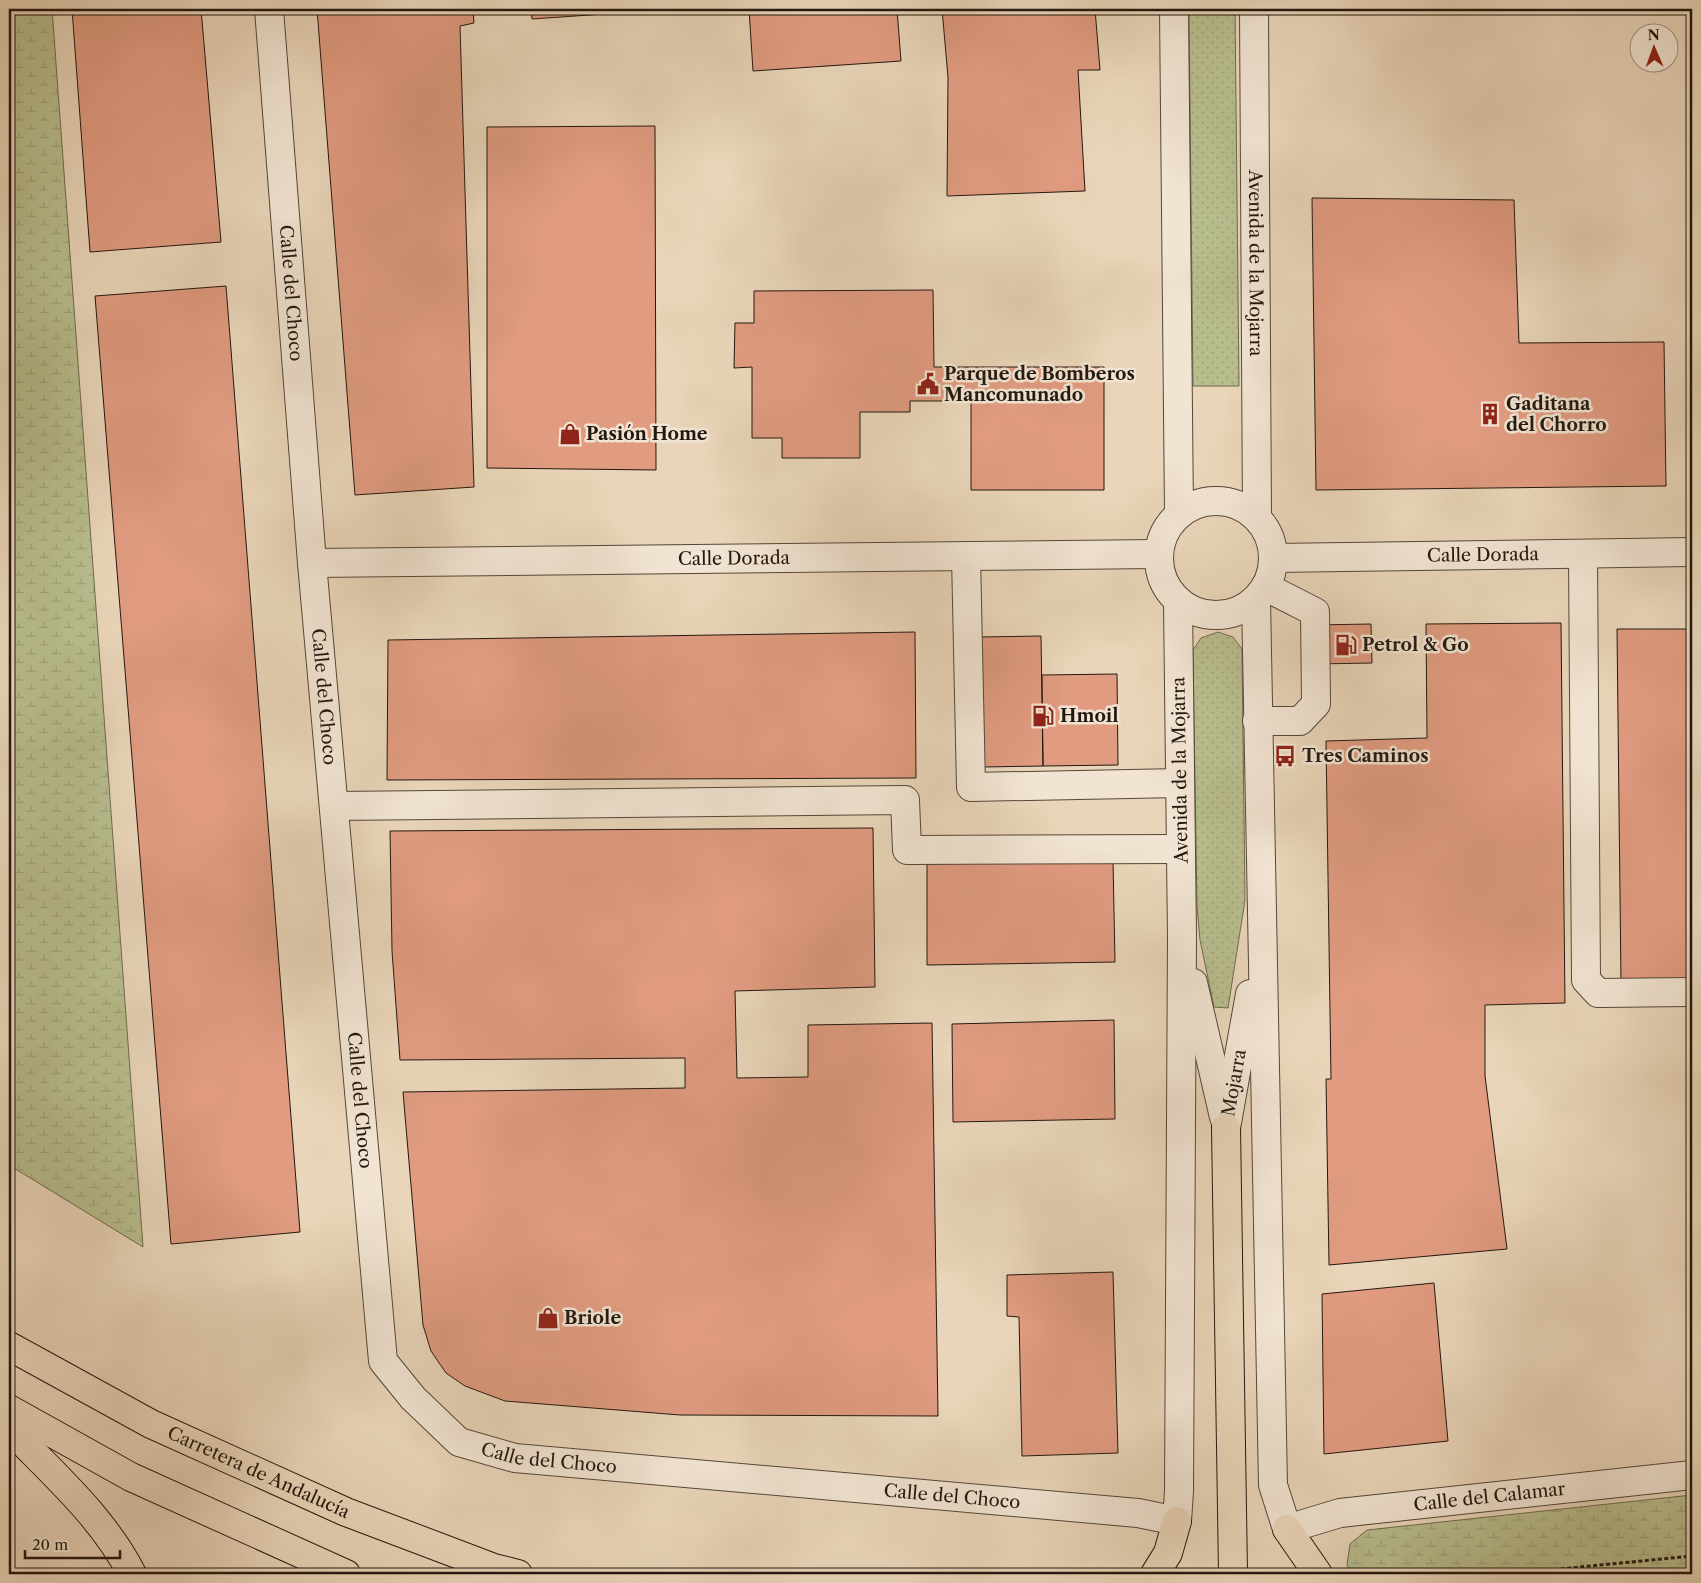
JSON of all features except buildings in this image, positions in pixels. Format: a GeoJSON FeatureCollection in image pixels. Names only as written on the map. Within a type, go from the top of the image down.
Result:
{"type":"FeatureCollection","features":[{"type":"Feature","properties":{"kind":"highway"},"geometry":{"type":"LineString","coordinates":[[1226,1128],[1233,1574]]}},
{"type":"Feature","properties":{"kind":"highway","name":"Carretera de Andalucía"},"geometry":{"type":"LineString","coordinates":[[9,1346],[151,1424],[346,1512],[494,1568],[518,1574]]}},
{"type":"Feature","properties":{"kind":"highway"},"geometry":{"type":"LineString","coordinates":[[9,1409],[131,1477],[346,1574]]}},
{"type":"Feature","properties":{"kind":"highway"},"geometry":{"type":"LineString","coordinates":[[9,1428],[92,1514],[121,1553],[132,1574]]}},
{"type":"Feature","properties":{"kind":"highway"},"geometry":{"type":"LineString","coordinates":[[1154,1574],[1168,1553],[1177,1522]]}},
{"type":"Feature","properties":{"kind":"highway"},"geometry":{"type":"LineString","coordinates":[[1287,1529],[1318,1574]]}},
{"type":"Feature","properties":{"kind":"street","name":"Calle del Choco"},"geometry":{"type":"LineString","coordinates":[[268,9],[312,563],[383,1361],[413,1398],[459,1442],[515,1458],[1138,1513],[1177,1522]]}},
{"type":"Feature","properties":{"kind":"street"},"geometry":{"type":"LineString","coordinates":[[1174,9],[1179,513]]}},
{"type":"Feature","properties":{"kind":"street","name":"Avenida de la Mojarra"},"geometry":{"type":"LineString","coordinates":[[1254,9],[1257,518]]}},
{"type":"Feature","properties":{"kind":"street"},"geometry":{"type":"LineString","coordinates":[[1211,500],[1228,501],[1244,508],[1257,518],[1266,530],[1272,543],[1274,558],[1272,573],[1261,593],[1242,609],[1226,615],[1209,615],[1192,611],[1178,602],[1166,588],[1159,572],[1158,554],[1165,530],[1179,513],[1194,505],[1211,500]]}},
{"type":"Feature","properties":{"kind":"street","name":"Calle Dorada"},"geometry":{"type":"LineString","coordinates":[[1274,558],[1692,552]]}},
{"type":"Feature","properties":{"kind":"street","name":"Calle Dorada"},"geometry":{"type":"LineString","coordinates":[[312,563],[1158,554]]}},
{"type":"Feature","properties":{"kind":"street"},"geometry":{"type":"LineString","coordinates":[[1583,554],[1586,980],[1598,993],[1692,992]]}},
{"type":"Feature","properties":{"kind":"street"},"geometry":{"type":"LineString","coordinates":[[966,556],[971,787],[1180,783]]}},
{"type":"Feature","properties":{"kind":"street"},"geometry":{"type":"LineString","coordinates":[[1261,593],[1258,721],[1273,1485],[1287,1529]]}},
{"type":"Feature","properties":{"kind":"street"},"geometry":{"type":"LineString","coordinates":[[1258,721],[1300,721],[1316,704],[1314,612],[1261,593]]}},
{"type":"Feature","properties":{"kind":"street","name":"Avenida de la Mojarra"},"geometry":{"type":"LineString","coordinates":[[1178,602],[1182,937]]}},
{"type":"Feature","properties":{"kind":"street"},"geometry":{"type":"LineString","coordinates":[[334,806],[905,800],[907,850],[1181,849]]}},
{"type":"Feature","properties":{"kind":"street","name":"Mojarra"},"geometry":{"type":"LineString","coordinates":[[1226,1128],[1261,934]]}},
{"type":"Feature","properties":{"kind":"street"},"geometry":{"type":"LineString","coordinates":[[1177,1522],[1179,1491],[1182,937]]}},
{"type":"Feature","properties":{"kind":"street","name":"Mojarra"},"geometry":{"type":"LineString","coordinates":[[1182,937],[1226,1128]]}},
{"type":"Feature","properties":{"kind":"street","name":"Calle del Calamar"},"geometry":{"type":"LineString","coordinates":[[1287,1529],[1340,1513],[1692,1475]]}},
{"type":"Feature","properties":{"kind":"path"},"geometry":{"type":"LineString","coordinates":[[1509,1574],[1692,1556]]}},
{"type":"Feature","properties":{"kind":"green space"},"geometry":{"type":"Polygon","coordinates":[[[9,9],[52,9],[143,1247],[9,1165],[9,9]]]}},
{"type":"Feature","properties":{"kind":"green space"},"geometry":{"type":"Polygon","coordinates":[[[1189,9],[1235,9],[1239,386],[1193,386],[1189,9]]]}},
{"type":"Feature","properties":{"kind":"green space"},"geometry":{"type":"Polygon","coordinates":[[[1218,632],[1233,637],[1242,649],[1245,900],[1228,1008],[1214,1007],[1200,940],[1197,907],[1193,650],[1201,638],[1218,632]]]}},
{"type":"Feature","properties":{"kind":"green space"},"geometry":{"type":"Polygon","coordinates":[[[1692,1495],[1692,1574],[1353,1574],[1347,1565],[1350,1544],[1367,1530],[1692,1495]]]}},
{"type":"Feature","properties":{"kind":"place","name":"Parque de Bomberos Mancomunado"},"geometry":{"type":"Point","coordinates":[928,384]}},
{"type":"Feature","properties":{"kind":"place","name":"Gaditana del Chorro"},"geometry":{"type":"Point","coordinates":[1490,414]}},
{"type":"Feature","properties":{"kind":"place","name":"Pasión Home"},"geometry":{"type":"Point","coordinates":[570,434]}},
{"type":"Feature","properties":{"kind":"place","name":"Petrol & Go"},"geometry":{"type":"Point","coordinates":[1346,645]}},
{"type":"Feature","properties":{"kind":"place","name":"Hmoil"},"geometry":{"type":"Point","coordinates":[1043,716]}},
{"type":"Feature","properties":{"kind":"place","name":"Tres Caminos"},"geometry":{"type":"Point","coordinates":[1285,756]}},
{"type":"Feature","properties":{"kind":"place","name":"Briole"},"geometry":{"type":"Point","coordinates":[548,1318]}}]}
